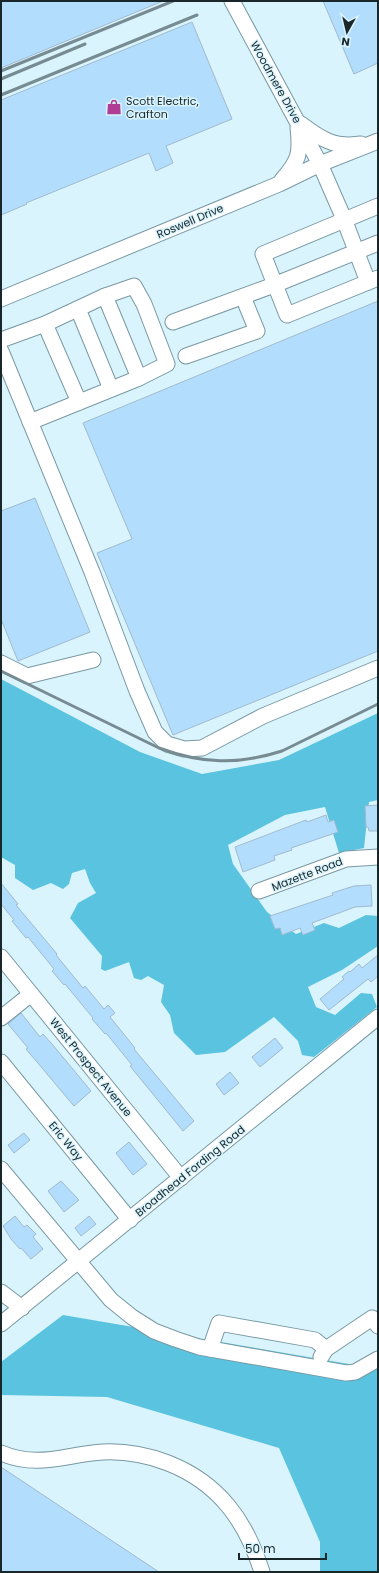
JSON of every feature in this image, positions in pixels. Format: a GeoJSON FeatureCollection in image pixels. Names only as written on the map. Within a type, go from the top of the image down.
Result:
{"type":"FeatureCollection","features":[{"type":"Feature","properties":{"kind":"street","name":"Woodmere Drive"},"geometry":{"type":"LineString","coordinates":[[232,1],[320,164],[344,219],[356,252],[373,280]]}},
{"type":"Feature","properties":{"kind":"street"},"geometry":{"type":"LineString","coordinates":[[297,121],[321,138],[335,144],[352,146],[375,142]]}},
{"type":"Feature","properties":{"kind":"street"},"geometry":{"type":"LineString","coordinates":[[279,184],[294,166],[299,155],[300,145],[297,121]]}},
{"type":"Feature","properties":{"kind":"street","name":"Roswell Drive"},"geometry":{"type":"LineString","coordinates":[[1,299],[279,184],[320,164],[375,142]]}},
{"type":"Feature","properties":{"kind":"street"},"geometry":{"type":"LineString","coordinates":[[373,280],[287,315],[262,254],[378,206]]}},
{"type":"Feature","properties":{"kind":"street"},"geometry":{"type":"LineString","coordinates":[[173,322],[243,297],[378,243]]}},
{"type":"Feature","properties":{"kind":"street"},"geometry":{"type":"LineString","coordinates":[[1,340],[44,324],[105,296],[134,286],[144,304],[167,364],[139,378],[30,422]]}},
{"type":"Feature","properties":{"kind":"street"},"geometry":{"type":"LineString","coordinates":[[105,296],[139,378]]}},
{"type":"Feature","properties":{"kind":"street"},"geometry":{"type":"LineString","coordinates":[[186,356],[257,331],[243,297]]}},
{"type":"Feature","properties":{"kind":"street"},"geometry":{"type":"LineString","coordinates":[[78,309],[111,389]]}},
{"type":"Feature","properties":{"kind":"street"},"geometry":{"type":"LineString","coordinates":[[44,324],[79,402]]}},
{"type":"Feature","properties":{"kind":"street"},"geometry":{"type":"LineString","coordinates":[[1,351],[92,572],[137,691],[155,732],[167,744],[184,749],[202,748],[263,716],[378,668]]}},
{"type":"Feature","properties":{"kind":"street"},"geometry":{"type":"LineString","coordinates":[[1,663],[27,676],[93,660]]}},
{"type":"Feature","properties":{"kind":"street","name":"Mazette Road"},"geometry":{"type":"LineString","coordinates":[[259,891],[346,858],[378,857]]}},
{"type":"Feature","properties":{"kind":"street","name":"West Prospect Avenue"},"geometry":{"type":"LineString","coordinates":[[1,957],[181,1178]]}},
{"type":"Feature","properties":{"kind":"street"},"geometry":{"type":"LineString","coordinates":[[1,1018],[31,994]]}},
{"type":"Feature","properties":{"kind":"street","name":"Broadhead Fording Road"},"geometry":{"type":"LineString","coordinates":[[1,1324],[378,1017]]}},
{"type":"Feature","properties":{"kind":"street","name":"Eric Way"},"geometry":{"type":"LineString","coordinates":[[1,1062],[130,1220]]}},
{"type":"Feature","properties":{"kind":"street"},"geometry":{"type":"LineString","coordinates":[[1,1168],[111,1300],[132,1318],[154,1331],[175,1340],[210,1349],[346,1373],[355,1372],[378,1360]]}},
{"type":"Feature","properties":{"kind":"street"},"geometry":{"type":"LineString","coordinates":[[1,1292],[22,1308]]}},
{"type":"Feature","properties":{"kind":"street"},"geometry":{"type":"LineString","coordinates":[[314,1368],[326,1349],[372,1318],[378,1326]]}},
{"type":"Feature","properties":{"kind":"street"},"geometry":{"type":"LineString","coordinates":[[210,1349],[219,1323],[314,1340],[326,1349]]}},
{"type":"Feature","properties":{"kind":"street"},"geometry":{"type":"LineString","coordinates":[[1,1453],[18,1458],[48,1461],[91,1453],[118,1452],[147,1456],[177,1467],[205,1483],[218,1494],[230,1508],[250,1538],[262,1572]]}},
{"type":"Feature","properties":{"kind":"shaded area"},"geometry":{"type":"Polygon","coordinates":[[[1,679],[140,752],[202,774],[279,760],[378,713],[378,800],[369,802],[364,848],[339,853],[325,807],[285,815],[228,845],[233,864],[267,912],[296,934],[324,923],[339,928],[366,915],[378,916],[378,946],[342,970],[308,987],[316,1007],[335,1015],[361,993],[372,994],[377,1007],[314,1057],[302,1055],[298,1041],[274,1017],[225,1052],[196,1055],[174,1033],[170,1015],[161,1002],[164,985],[148,976],[141,980],[134,978],[129,962],[105,971],[101,969],[102,956],[70,918],[78,903],[96,893],[90,883],[85,869],[72,873],[69,884],[63,889],[51,883],[33,890],[15,878],[15,865],[1,857],[1,679]]]}},
{"type":"Feature","properties":{"kind":"shaded area"},"geometry":{"type":"Polygon","coordinates":[[[63,1315],[378,1369],[378,1572],[320,1572],[320,1542],[279,1448],[107,1397],[1,1395],[1,1362],[63,1315]]]}},
{"type":"Feature","properties":{"kind":"building"},"geometry":{"type":"Polygon","coordinates":[[[1,1],[163,1],[1,68],[1,1]]]}},
{"type":"Feature","properties":{"kind":"building"},"geometry":{"type":"Polygon","coordinates":[[[323,1],[378,1],[378,63],[354,74],[323,1]]]}},
{"type":"Feature","properties":{"kind":"building","name":"Scott Electric, Crafton"},"geometry":{"type":"Polygon","coordinates":[[[192,22],[232,119],[166,146],[173,163],[156,171],[149,153],[26,203],[27,204],[1,215],[1,100],[192,22]]]}},
{"type":"Feature","properties":{"kind":"building"},"geometry":{"type":"Polygon","coordinates":[[[378,301],[378,651],[173,735],[97,553],[132,539],[83,423],[378,301]]]}},
{"type":"Feature","properties":{"kind":"building"},"geometry":{"type":"Polygon","coordinates":[[[35,498],[90,632],[18,661],[1,619],[1,511],[35,498]]]}},
{"type":"Feature","properties":{"kind":"building"},"geometry":{"type":"Polygon","coordinates":[[[378,805],[378,831],[369,831],[368,827],[366,827],[365,806],[378,805]]]}},
{"type":"Feature","properties":{"kind":"building"},"geometry":{"type":"Polygon","coordinates":[[[326,815],[328,822],[334,820],[338,832],[291,848],[292,850],[274,856],[275,860],[243,872],[235,847],[306,820],[307,822],[326,815]]]}},
{"type":"Feature","properties":{"kind":"building"},"geometry":{"type":"Polygon","coordinates":[[[1,883],[18,904],[16,905],[83,988],[85,986],[104,1009],[108,1005],[115,1013],[110,1017],[135,1048],[134,1049],[194,1121],[183,1131],[130,1066],[132,1065],[106,1033],[105,1034],[65,984],[64,985],[52,971],[54,969],[28,937],[26,938],[12,921],[14,920],[1,904],[1,883]]]}},
{"type":"Feature","properties":{"kind":"building"},"geometry":{"type":"Polygon","coordinates":[[[371,885],[372,906],[355,907],[312,923],[315,930],[303,935],[300,928],[282,935],[280,928],[275,929],[270,916],[333,895],[332,893],[354,886],[371,885]]]}},
{"type":"Feature","properties":{"kind":"building"},"geometry":{"type":"Polygon","coordinates":[[[378,955],[378,976],[371,982],[368,979],[329,1010],[320,999],[344,979],[342,977],[349,971],[350,972],[359,964],[362,968],[378,955]]]}},
{"type":"Feature","properties":{"kind":"building"},"geometry":{"type":"Polygon","coordinates":[[[21,1013],[40,1037],[43,1034],[52,1044],[91,1091],[74,1106],[26,1049],[28,1048],[8,1024],[21,1013]]]}},
{"type":"Feature","properties":{"kind":"building"},"geometry":{"type":"Polygon","coordinates":[[[275,1038],[283,1048],[260,1067],[252,1057],[275,1038]]]}},
{"type":"Feature","properties":{"kind":"building"},"geometry":{"type":"Polygon","coordinates":[[[230,1072],[239,1083],[224,1095],[216,1084],[230,1072]]]}},
{"type":"Feature","properties":{"kind":"building"},"geometry":{"type":"Polygon","coordinates":[[[24,1133],[30,1140],[14,1153],[8,1145],[24,1133]]]}},
{"type":"Feature","properties":{"kind":"building"},"geometry":{"type":"Polygon","coordinates":[[[129,1142],[147,1164],[133,1175],[116,1153],[129,1142]]]}},
{"type":"Feature","properties":{"kind":"building"},"geometry":{"type":"Polygon","coordinates":[[[61,1181],[79,1200],[64,1212],[48,1191],[61,1181]]]}},
{"type":"Feature","properties":{"kind":"building"},"geometry":{"type":"Polygon","coordinates":[[[15,1216],[24,1227],[27,1225],[36,1234],[33,1237],[43,1249],[31,1259],[11,1239],[3,1226],[15,1216]]]}},
{"type":"Feature","properties":{"kind":"building"},"geometry":{"type":"Polygon","coordinates":[[[89,1216],[96,1224],[81,1236],[75,1228],[89,1216]]]}},
{"type":"Feature","properties":{"kind":"building"},"geometry":{"type":"Polygon","coordinates":[[[1,1467],[159,1572],[1,1572],[1,1467]]]}},
{"type":"Feature","properties":{"kind":"railway"},"geometry":{"type":"LineString","coordinates":[[1,71],[173,1]]}},
{"type":"Feature","properties":{"kind":"railway"},"geometry":{"type":"LineString","coordinates":[[1,95],[197,15]]}},
{"type":"Feature","properties":{"kind":"railway"},"geometry":{"type":"LineString","coordinates":[[1,79],[85,44]]}},
{"type":"Feature","properties":{"kind":"railway"},"geometry":{"type":"LineString","coordinates":[[1,671],[159,748],[205,760],[220,761],[250,759],[282,751],[378,704]]}},
{"type":"Feature","properties":{"kind":"place","name":"Scott Electric, Crafton"},"geometry":{"type":"Point","coordinates":[114,107]}}]}
